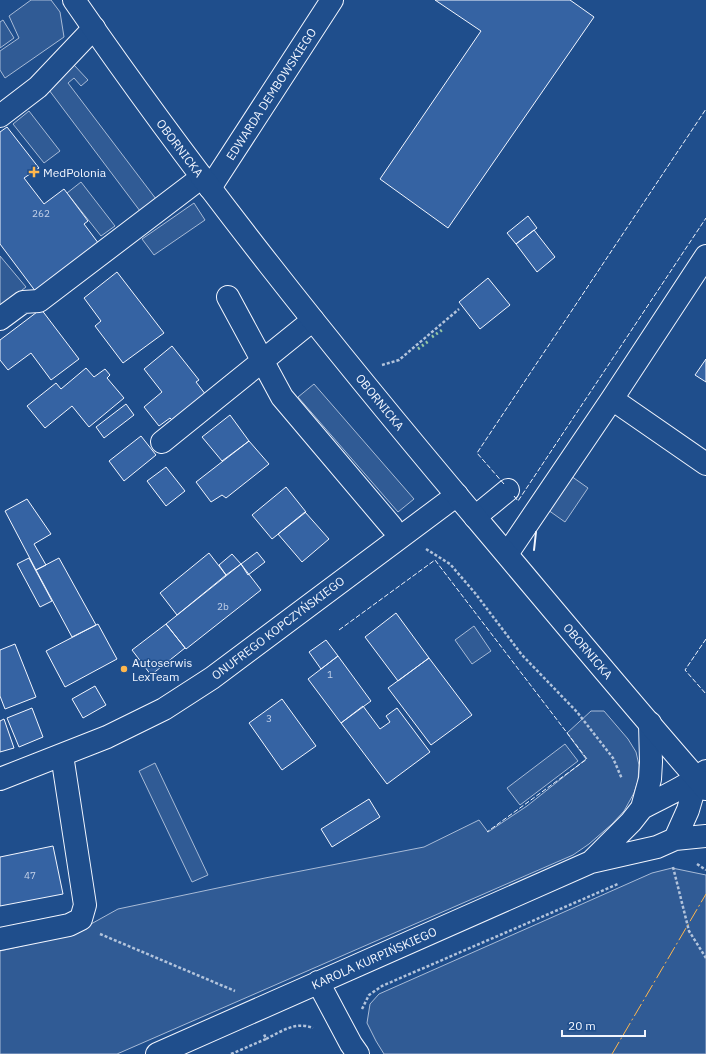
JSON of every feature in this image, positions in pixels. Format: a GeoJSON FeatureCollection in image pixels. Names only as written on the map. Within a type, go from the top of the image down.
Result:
{"type":"FeatureCollection","features":[{"type":"Feature","properties":{"kind":"street","name":"OBORNICKA"},"geometry":{"type":"LineString","coordinates":[[74,0],[141,96],[206,183],[313,320],[506,554],[650,723],[703,780]]}},
{"type":"Feature","properties":{"kind":"street","name":"EDWARDA DEMBOWSKIEGO"},"geometry":{"type":"LineString","coordinates":[[0,319],[23,302],[40,301],[140,224],[206,183],[332,0]]}},
{"type":"Feature","properties":{"kind":"street"},"geometry":{"type":"LineString","coordinates":[[0,116],[38,87],[94,28]]}},
{"type":"Feature","properties":{"kind":"street"},"geometry":{"type":"LineString","coordinates":[[506,554],[612,399],[706,256]]}},
{"type":"Feature","properties":{"kind":"street"},"geometry":{"type":"LineString","coordinates":[[228,297],[282,397],[398,531]]}},
{"type":"Feature","properties":{"kind":"street"},"geometry":{"type":"LineString","coordinates":[[162,442],[313,320]]}},
{"type":"Feature","properties":{"kind":"street"},"geometry":{"type":"LineString","coordinates":[[612,399],[706,464]]}},
{"type":"Feature","properties":{"kind":"street"},"geometry":{"type":"LineString","coordinates":[[475,517],[508,490]]}},
{"type":"Feature","properties":{"kind":"street","name":"ONUFREGO KOPCZYŃSKIEGO"},"geometry":{"type":"LineString","coordinates":[[0,779],[107,737],[164,709],[212,678],[398,531],[457,495]]}},
{"type":"Feature","properties":{"kind":"street","name":"KAROLA KURPIŃSKIEGO"},"geometry":{"type":"LineString","coordinates":[[591,862],[631,822],[642,808],[650,779],[650,723]]}},
{"type":"Feature","properties":{"kind":"street"},"geometry":{"type":"LineString","coordinates":[[0,939],[70,925],[81,919],[85,905],[62,755]]}},
{"type":"Feature","properties":{"kind":"street"},"geometry":{"type":"LineString","coordinates":[[675,839],[703,780]]}},
{"type":"Feature","properties":{"kind":"street","name":"KAROLA KURPIŃSKIEGO"},"geometry":{"type":"LineString","coordinates":[[642,808],[703,780]]}},
{"type":"Feature","properties":{"kind":"street","name":"KAROLA KURPIŃSKIEGO"},"geometry":{"type":"LineString","coordinates":[[157,1054],[591,862],[657,847],[675,839],[706,836]]}},
{"type":"Feature","properties":{"kind":"street"},"geometry":{"type":"LineString","coordinates":[[318,982],[351,1044],[358,1054]]}},
{"type":"Feature","properties":{"kind":"path"},"geometry":{"type":"LineString","coordinates":[[381,365],[399,360],[459,309]]}},
{"type":"Feature","properties":{"kind":"path"},"geometry":{"type":"LineString","coordinates":[[398,531],[450,564],[476,594],[522,655],[577,712],[613,758],[625,783]]}},
{"type":"Feature","properties":{"kind":"path"},"geometry":{"type":"LineString","coordinates":[[671,861],[689,931],[706,958]]}},
{"type":"Feature","properties":{"kind":"path"},"geometry":{"type":"LineString","coordinates":[[696,862],[706,870]]}},
{"type":"Feature","properties":{"kind":"path"},"geometry":{"type":"LineString","coordinates":[[362,1016],[362,1008],[369,995],[382,986],[619,883]]}},
{"type":"Feature","properties":{"kind":"path"},"geometry":{"type":"LineString","coordinates":[[81,919],[95,932],[249,997],[266,1038],[231,1054]]}},
{"type":"Feature","properties":{"kind":"shaded area"},"geometry":{"type":"Polygon","coordinates":[[[31,0],[51,0],[60,12],[64,37],[5,78],[0,70],[0,51],[19,38],[9,16],[31,0]]]}},
{"type":"Feature","properties":{"kind":"shaded area"},"geometry":{"type":"Polygon","coordinates":[[[3,20],[14,38],[0,48],[0,22],[3,20]]]}},
{"type":"Feature","properties":{"kind":"shaded area"},"geometry":{"type":"Polygon","coordinates":[[[74,65],[88,80],[81,86],[74,78],[68,83],[156,199],[140,211],[49,90],[74,65]]]}},
{"type":"Feature","properties":{"kind":"shaded area"},"geometry":{"type":"Polygon","coordinates":[[[29,111],[60,151],[44,163],[13,124],[29,111]]]}},
{"type":"Feature","properties":{"kind":"shaded area"},"geometry":{"type":"Polygon","coordinates":[[[81,182],[115,226],[101,236],[67,193],[81,182]]]}},
{"type":"Feature","properties":{"kind":"shaded area"},"geometry":{"type":"Polygon","coordinates":[[[194,203],[205,220],[154,255],[142,239],[194,203]]]}},
{"type":"Feature","properties":{"kind":"shaded area"},"geometry":{"type":"Polygon","coordinates":[[[0,256],[26,287],[0,307],[0,256]]]}},
{"type":"Feature","properties":{"kind":"shaded area"},"geometry":{"type":"Polygon","coordinates":[[[314,384],[414,499],[398,512],[298,397],[314,384]]]}},
{"type":"Feature","properties":{"kind":"shaded area"},"geometry":{"type":"Polygon","coordinates":[[[571,476],[588,488],[565,522],[548,510],[571,476]]]}},
{"type":"Feature","properties":{"kind":"shaded area"},"geometry":{"type":"Polygon","coordinates":[[[474,626],[491,651],[472,664],[455,640],[474,626]]]}},
{"type":"Feature","properties":{"kind":"shaded area"},"geometry":{"type":"Polygon","coordinates":[[[591,711],[604,711],[628,739],[636,752],[639,765],[638,781],[634,793],[624,811],[612,824],[589,844],[573,855],[117,1054],[0,1054],[0,951],[73,934],[118,909],[424,847],[479,820],[488,832],[527,806],[586,759],[567,733],[591,711]]]}},
{"type":"Feature","properties":{"kind":"shaded area"},"geometry":{"type":"Polygon","coordinates":[[[565,744],[578,761],[520,805],[507,788],[565,744]]]}},
{"type":"Feature","properties":{"kind":"shaded area"},"geometry":{"type":"Polygon","coordinates":[[[155,763],[208,875],[192,882],[139,771],[155,763]]]}},
{"type":"Feature","properties":{"kind":"shaded area"},"geometry":{"type":"Polygon","coordinates":[[[672,868],[706,875],[706,1054],[384,1054],[376,1041],[367,1023],[370,1004],[379,994],[652,873],[672,868]]]}},
{"type":"Feature","properties":{"kind":"building"},"geometry":{"type":"Polygon","coordinates":[[[435,0],[570,0],[594,17],[448,228],[380,179],[481,31],[435,0]]]}},
{"type":"Feature","properties":{"kind":"building","name":"MedPolonia"},"geometry":{"type":"Polygon","coordinates":[[[7,127],[39,168],[24,178],[44,204],[64,189],[88,221],[84,224],[99,244],[36,292],[0,244],[0,132],[7,127]]]}},
{"type":"Feature","properties":{"kind":"building"},"geometry":{"type":"Polygon","coordinates":[[[528,216],[537,228],[516,244],[507,233],[528,216]]]}},
{"type":"Feature","properties":{"kind":"building"},"geometry":{"type":"Polygon","coordinates":[[[534,230],[555,257],[537,272],[516,244],[534,230]]]}},
{"type":"Feature","properties":{"kind":"building"},"geometry":{"type":"Polygon","coordinates":[[[117,272],[164,333],[123,363],[95,326],[101,321],[84,298],[117,272]]]}},
{"type":"Feature","properties":{"kind":"building"},"geometry":{"type":"Polygon","coordinates":[[[488,278],[510,305],[480,329],[459,302],[488,278]]]}},
{"type":"Feature","properties":{"kind":"building"},"geometry":{"type":"Polygon","coordinates":[[[41,309],[79,359],[51,380],[31,353],[8,370],[0,360],[0,340],[41,309]]]}},
{"type":"Feature","properties":{"kind":"building"},"geometry":{"type":"Polygon","coordinates":[[[172,346],[199,380],[196,382],[206,395],[173,421],[170,418],[159,426],[144,407],[162,392],[144,369],[172,346]]]}},
{"type":"Feature","properties":{"kind":"building"},"geometry":{"type":"Polygon","coordinates":[[[706,359],[706,382],[695,375],[706,359]]]}},
{"type":"Feature","properties":{"kind":"building"},"geometry":{"type":"Polygon","coordinates":[[[86,368],[94,377],[105,369],[110,375],[107,378],[124,398],[89,427],[72,406],[45,428],[27,406],[56,383],[61,389],[86,368]]]}},
{"type":"Feature","properties":{"kind":"building"},"geometry":{"type":"Polygon","coordinates":[[[126,404],[134,415],[104,438],[96,427],[126,404]]]}},
{"type":"Feature","properties":{"kind":"building"},"geometry":{"type":"Polygon","coordinates":[[[230,415],[249,441],[222,461],[202,437],[230,415]]]}},
{"type":"Feature","properties":{"kind":"building"},"geometry":{"type":"Polygon","coordinates":[[[141,436],[156,455],[124,481],[109,461],[141,436]]]}},
{"type":"Feature","properties":{"kind":"building"},"geometry":{"type":"Polygon","coordinates":[[[249,441],[269,464],[226,498],[222,495],[211,502],[196,482],[249,441]]]}},
{"type":"Feature","properties":{"kind":"building"},"geometry":{"type":"Polygon","coordinates":[[[166,467],[185,491],[166,506],[147,481],[166,467]]]}},
{"type":"Feature","properties":{"kind":"building"},"geometry":{"type":"Polygon","coordinates":[[[286,487],[306,512],[272,539],[252,515],[286,487]]]}},
{"type":"Feature","properties":{"kind":"building"},"geometry":{"type":"Polygon","coordinates":[[[27,499],[51,534],[34,544],[46,565],[36,570],[5,511],[27,499]]]}},
{"type":"Feature","properties":{"kind":"building"},"geometry":{"type":"Polygon","coordinates":[[[305,512],[329,539],[302,562],[278,534],[305,512]]]}},
{"type":"Feature","properties":{"kind":"building"},"geometry":{"type":"Polygon","coordinates":[[[257,552],[265,562],[248,575],[241,564],[257,552]]]}},
{"type":"Feature","properties":{"kind":"building"},"geometry":{"type":"Polygon","coordinates":[[[209,553],[226,575],[177,615],[160,593],[209,553]]]}},
{"type":"Feature","properties":{"kind":"building"},"geometry":{"type":"Polygon","coordinates":[[[232,554],[241,564],[226,575],[219,565],[232,554]]]}},
{"type":"Feature","properties":{"kind":"building"},"geometry":{"type":"Polygon","coordinates":[[[29,558],[52,601],[40,607],[17,564],[29,558]]]}},
{"type":"Feature","properties":{"kind":"building"},"geometry":{"type":"Polygon","coordinates":[[[59,558],[96,625],[72,637],[36,570],[59,558]]]}},
{"type":"Feature","properties":{"kind":"building"},"geometry":{"type":"Polygon","coordinates":[[[241,564],[261,590],[186,649],[166,624],[241,564]]]}},
{"type":"Feature","properties":{"kind":"building"},"geometry":{"type":"Polygon","coordinates":[[[396,613],[429,658],[398,681],[365,637],[396,613]]]}},
{"type":"Feature","properties":{"kind":"building"},"geometry":{"type":"Polygon","coordinates":[[[98,624],[117,659],[65,687],[46,651],[98,624]]]}},
{"type":"Feature","properties":{"kind":"building"},"geometry":{"type":"Polygon","coordinates":[[[166,624],[185,648],[151,675],[132,650],[166,624]]]}},
{"type":"Feature","properties":{"kind":"building"},"geometry":{"type":"Polygon","coordinates":[[[326,640],[338,656],[321,669],[309,652],[326,640]]]}},
{"type":"Feature","properties":{"kind":"building"},"geometry":{"type":"Polygon","coordinates":[[[15,644],[36,697],[5,709],[0,696],[0,650],[15,644]]]}},
{"type":"Feature","properties":{"kind":"building"},"geometry":{"type":"Polygon","coordinates":[[[338,656],[371,701],[341,723],[308,679],[338,656]]]}},
{"type":"Feature","properties":{"kind":"building"},"geometry":{"type":"Polygon","coordinates":[[[429,658],[472,715],[431,745],[388,688],[429,658]]]}},
{"type":"Feature","properties":{"kind":"building"},"geometry":{"type":"Polygon","coordinates":[[[95,686],[106,705],[83,718],[72,699],[95,686]]]}},
{"type":"Feature","properties":{"kind":"building"},"geometry":{"type":"Polygon","coordinates":[[[282,699],[316,746],[282,770],[249,723],[282,699]]]}},
{"type":"Feature","properties":{"kind":"building"},"geometry":{"type":"Polygon","coordinates":[[[363,706],[380,729],[390,722],[386,716],[397,708],[430,752],[387,784],[341,723],[363,706]]]}},
{"type":"Feature","properties":{"kind":"building"},"geometry":{"type":"Polygon","coordinates":[[[32,708],[43,737],[19,747],[7,718],[32,708]]]}},
{"type":"Feature","properties":{"kind":"building"},"geometry":{"type":"Polygon","coordinates":[[[4,719],[14,748],[0,752],[0,721],[4,719]]]}},
{"type":"Feature","properties":{"kind":"building"},"geometry":{"type":"Polygon","coordinates":[[[369,799],[380,817],[332,847],[321,829],[369,799]]]}},
{"type":"Feature","properties":{"kind":"building"},"geometry":{"type":"Polygon","coordinates":[[[53,846],[63,894],[0,906],[0,857],[53,846]]]}},
{"type":"Feature","properties":{"kind":"hedge"},"geometry":{"type":"LineString","coordinates":[[432,337],[442,330]]}},
{"type":"Feature","properties":{"kind":"hedge"},"geometry":{"type":"LineString","coordinates":[[418,349],[430,340]]}},
{"type":"Feature","properties":{"kind":"fence"},"geometry":{"type":"LineString","coordinates":[[504,484],[477,453],[706,109]]}},
{"type":"Feature","properties":{"kind":"fence"},"geometry":{"type":"LineString","coordinates":[[514,496],[518,501],[706,218]]}},
{"type":"Feature","properties":{"kind":"fence"},"geometry":{"type":"LineString","coordinates":[[339,630],[435,560],[587,759],[487,832]]}},
{"type":"Feature","properties":{"kind":"fence"},"geometry":{"type":"LineString","coordinates":[[706,639],[685,670],[706,694]]}},
{"type":"Feature","properties":{"kind":"wall"},"geometry":{"type":"LineString","coordinates":[[534,550],[536,532]]}},
{"type":"Feature","properties":{"kind":"power"},"geometry":{"type":"LineString","coordinates":[[612,1054],[706,894]]}},
{"type":"Feature","properties":{"kind":"place","name":"MedPolonia"},"geometry":{"type":"Point","coordinates":[34,172]}},
{"type":"Feature","properties":{"kind":"place","name":"Autoserwis LexTeam"},"geometry":{"type":"Point","coordinates":[124,669]}}]}
